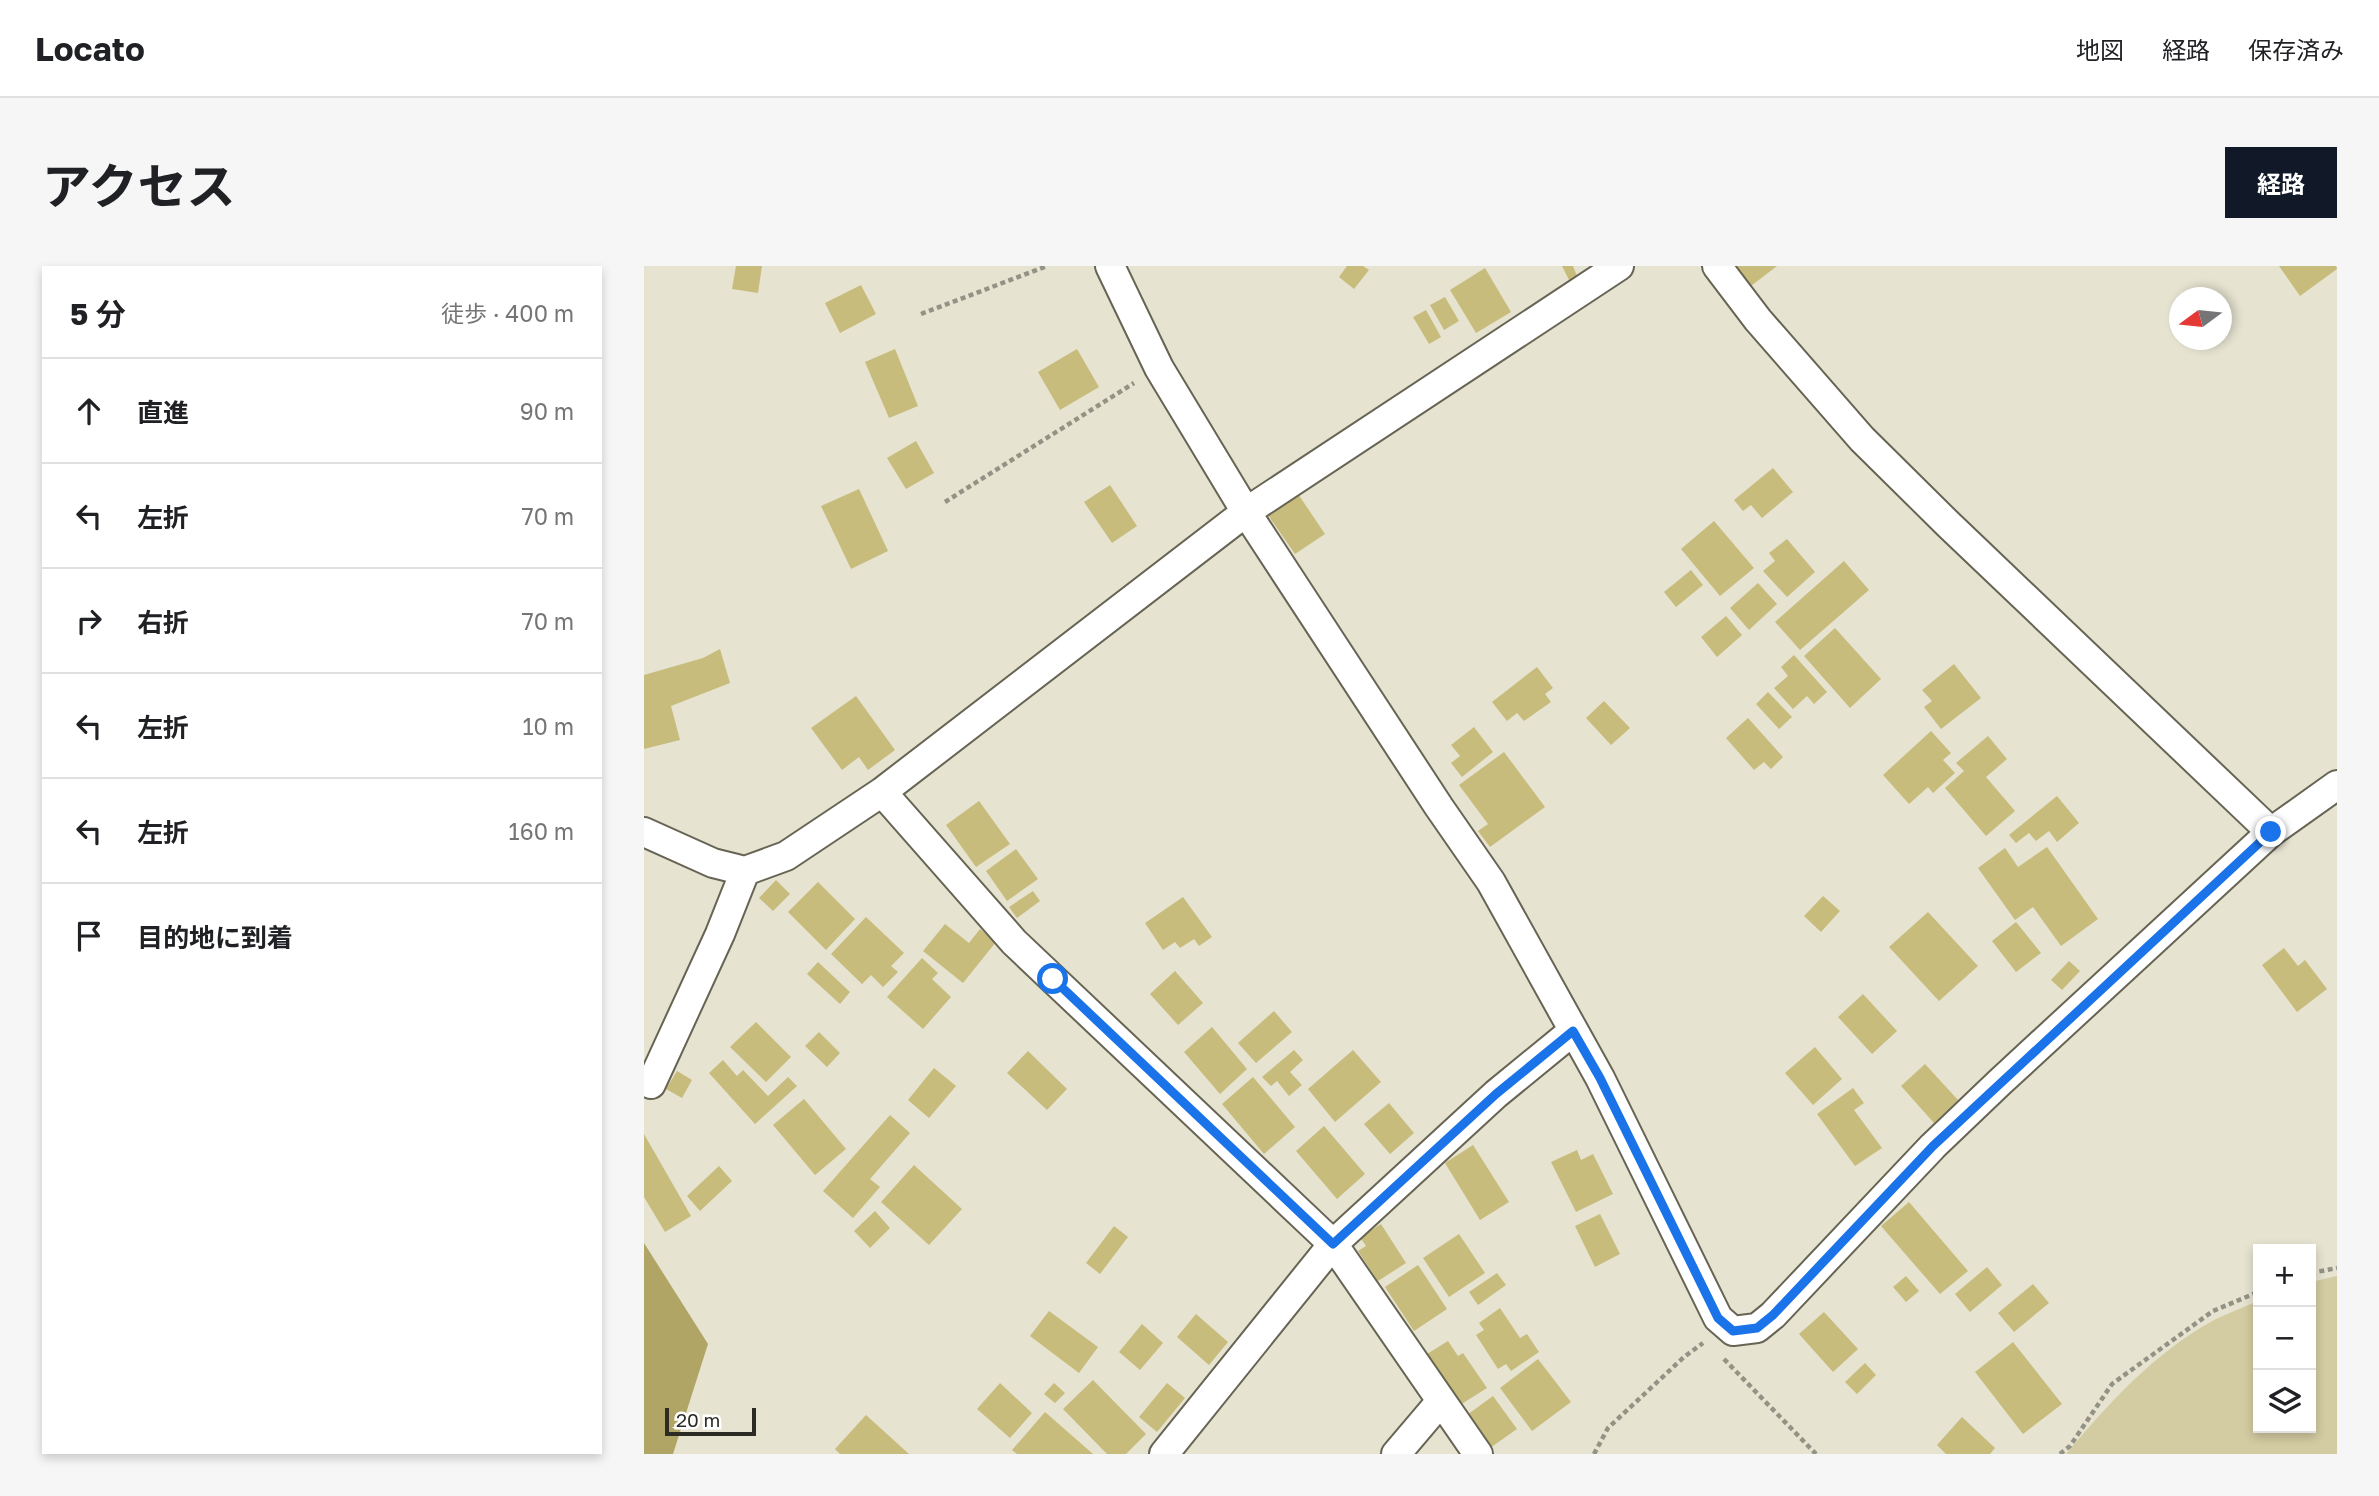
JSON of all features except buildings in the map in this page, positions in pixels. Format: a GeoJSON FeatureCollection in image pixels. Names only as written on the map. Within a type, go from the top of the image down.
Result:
{"type":"FeatureCollection","features":[{"type":"Feature","properties":{"kind":"street"},"geometry":{"type":"LineString","coordinates":[[1110,266],[1159,368],[1246,512],[1491,882],[1600,1078],[1712,1329],[1733,1331],[1757,1328],[1773,1315],[1933,1146],[2271,832],[2337,785]]}},
{"type":"Feature","properties":{"kind":"street"},"geometry":{"type":"LineString","coordinates":[[644,832],[713,863],[745,871],[786,856],[882,792],[1246,512],[1619,266]]}},
{"type":"Feature","properties":{"kind":"street"},"geometry":{"type":"LineString","coordinates":[[1717,266],[1758,320],[1862,439],[2271,832]]}},
{"type":"Feature","properties":{"kind":"street"},"geometry":{"type":"LineString","coordinates":[[882,792],[1014,942],[1333,1244],[1478,1454]]}},
{"type":"Feature","properties":{"kind":"street"},"geometry":{"type":"LineString","coordinates":[[651,1084],[720,934],[745,871]]}},
{"type":"Feature","properties":{"kind":"street"},"geometry":{"type":"LineString","coordinates":[[1164,1454],[1333,1244],[1496,1094],[1573,1031]]}},
{"type":"Feature","properties":{"kind":"street"},"geometry":{"type":"LineString","coordinates":[[1396,1454],[1441,1401]]}},
{"type":"Feature","properties":{"kind":"path"},"geometry":{"type":"LineString","coordinates":[[921,314],[1047,266]]}},
{"type":"Feature","properties":{"kind":"path"},"geometry":{"type":"LineString","coordinates":[[944,502],[1159,368]]}},
{"type":"Feature","properties":{"kind":"path"},"geometry":{"type":"LineString","coordinates":[[2316,1272],[2337,1268]]}},
{"type":"Feature","properties":{"kind":"path"},"geometry":{"type":"LineString","coordinates":[[2060,1454],[2070,1446],[2112,1384],[2213,1311],[2253,1294]]}},
{"type":"Feature","properties":{"kind":"path"},"geometry":{"type":"LineString","coordinates":[[1594,1454],[1608,1428],[1712,1329],[1816,1454]]}},
{"type":"Feature","properties":{"kind":"shaded area"},"geometry":{"type":"Polygon","coordinates":[[[644,1243],[708,1344],[673,1454],[644,1454],[644,1243]]]}},
{"type":"Feature","properties":{"kind":"shaded area"},"geometry":{"type":"Polygon","coordinates":[[[2337,1276],[2337,1454],[2066,1454],[2116,1398],[2152,1363],[2192,1333],[2253,1303],[2253,1433],[2316,1433],[2316,1281],[2337,1276]]]}},
{"type":"Feature","properties":{"kind":"route"},"geometry":{"type":"LineString","coordinates":[[1053,979],[1333,1244],[1496,1094],[1573,1031],[1600,1078],[1718,1318],[1733,1331],[1757,1328],[1773,1315],[1933,1146],[2271,832]]}}]}
